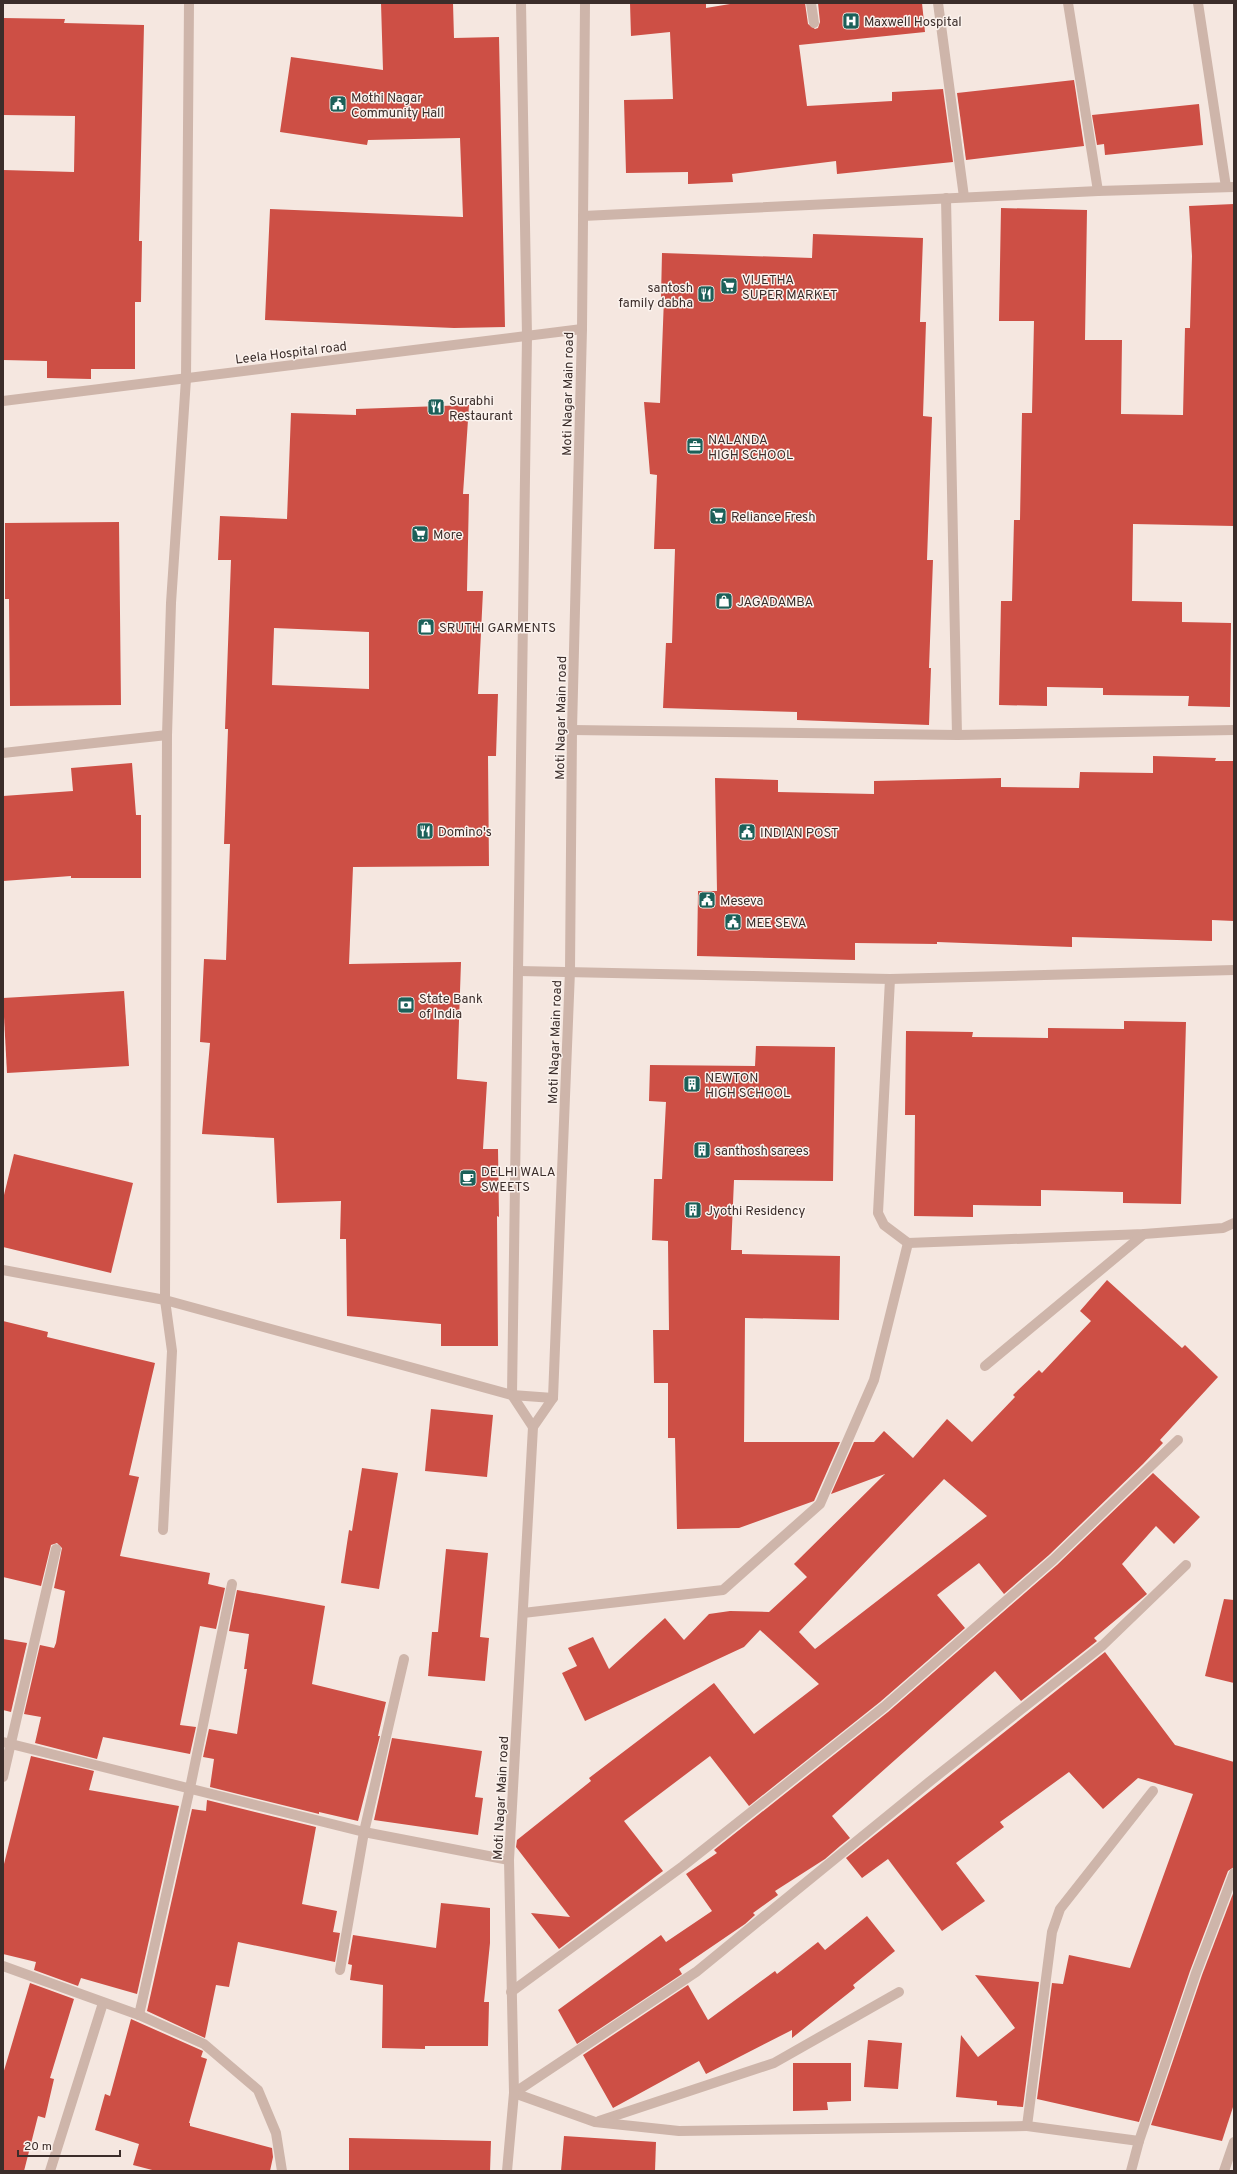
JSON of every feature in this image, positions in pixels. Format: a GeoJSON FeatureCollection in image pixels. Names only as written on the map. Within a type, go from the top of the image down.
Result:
{"type":"FeatureCollection","features":[{"type":"Feature","properties":{"kind":"street"},"geometry":{"type":"LineString","coordinates":[[163,1530],[172,1351],[165,1300],[167,735],[171,602],[186,379],[189,3]]}},
{"type":"Feature","properties":{"kind":"street"},"geometry":{"type":"LineString","coordinates":[[521,3],[527,336],[512,1395],[533,1427],[553,1398]]}},
{"type":"Feature","properties":{"kind":"street","name":"Moti Nagar Main road"},"geometry":{"type":"LineString","coordinates":[[553,1398],[570,971],[572,730],[582,329],[585,3]]}},
{"type":"Feature","properties":{"kind":"street"},"geometry":{"type":"LineString","coordinates":[[811,3],[814,23]]}},
{"type":"Feature","properties":{"kind":"street"},"geometry":{"type":"LineString","coordinates":[[938,3],[964,197]]}},
{"type":"Feature","properties":{"kind":"street"},"geometry":{"type":"LineString","coordinates":[[1068,3],[1098,191]]}},
{"type":"Feature","properties":{"kind":"street"},"geometry":{"type":"LineString","coordinates":[[583,216],[964,197],[1230,187],[1198,3]]}},
{"type":"Feature","properties":{"kind":"street"},"geometry":{"type":"LineString","coordinates":[[946,198],[957,735]]}},
{"type":"Feature","properties":{"kind":"street","name":"Leela Hospital road"},"geometry":{"type":"LineString","coordinates":[[3,401],[582,329]]}},
{"type":"Feature","properties":{"kind":"street"},"geometry":{"type":"LineString","coordinates":[[572,730],[957,735],[1234,730]]}},
{"type":"Feature","properties":{"kind":"street"},"geometry":{"type":"LineString","coordinates":[[3,753],[167,735]]}},
{"type":"Feature","properties":{"kind":"street"},"geometry":{"type":"LineString","coordinates":[[519,971],[890,978],[1234,970]]}},
{"type":"Feature","properties":{"kind":"street"},"geometry":{"type":"LineString","coordinates":[[890,978],[878,1213],[884,1225],[908,1242],[1144,1234],[1223,1228],[1234,1223]]}},
{"type":"Feature","properties":{"kind":"street"},"geometry":{"type":"LineString","coordinates":[[985,1366],[1144,1234]]}},
{"type":"Feature","properties":{"kind":"street"},"geometry":{"type":"LineString","coordinates":[[523,1613],[723,1590],[820,1504],[874,1380],[908,1242]]}},
{"type":"Feature","properties":{"kind":"street"},"geometry":{"type":"LineString","coordinates":[[3,1270],[165,1300],[512,1395],[553,1398]]}},
{"type":"Feature","properties":{"kind":"street","name":"Moti Nagar Main road"},"geometry":{"type":"LineString","coordinates":[[507,2171],[514,2093],[509,1860],[533,1427]]}},
{"type":"Feature","properties":{"kind":"street"},"geometry":{"type":"LineString","coordinates":[[511,1992],[683,1866],[884,1707],[1054,1560],[1178,1440]]}},
{"type":"Feature","properties":{"kind":"street"},"geometry":{"type":"LineString","coordinates":[[3,1776],[7,1743],[56,1549]]}},
{"type":"Feature","properties":{"kind":"street"},"geometry":{"type":"LineString","coordinates":[[514,2093],[696,1972],[930,1782],[1103,1645],[1186,1565]]}},
{"type":"Feature","properties":{"kind":"street"},"geometry":{"type":"LineString","coordinates":[[139,2015],[190,1788],[232,1584]]}},
{"type":"Feature","properties":{"kind":"street"},"geometry":{"type":"LineString","coordinates":[[340,1970],[364,1832],[404,1658]]}},
{"type":"Feature","properties":{"kind":"street"},"geometry":{"type":"LineString","coordinates":[[7,1743],[364,1832],[509,1860]]}},
{"type":"Feature","properties":{"kind":"street"},"geometry":{"type":"LineString","coordinates":[[1026,2126],[1052,1932],[1060,1909],[1153,1790]]}},
{"type":"Feature","properties":{"kind":"street"},"geometry":{"type":"LineString","coordinates":[[1132,2171],[1139,2141],[1196,1973],[1234,1873]]}},
{"type":"Feature","properties":{"kind":"street"},"geometry":{"type":"LineString","coordinates":[[3,1966],[139,2015],[204,2044],[258,2090],[276,2133],[282,2171]]}},
{"type":"Feature","properties":{"kind":"street"},"geometry":{"type":"LineString","coordinates":[[595,2122],[774,2063],[899,1992]]}},
{"type":"Feature","properties":{"kind":"street"},"geometry":{"type":"LineString","coordinates":[[50,2171],[103,2002]]}},
{"type":"Feature","properties":{"kind":"street"},"geometry":{"type":"LineString","coordinates":[[514,2093],[595,2122],[679,2131],[1026,2126],[1139,2141]]}},
{"type":"Feature","properties":{"kind":"street"},"geometry":{"type":"LineString","coordinates":[[1224,2171],[1234,2142]]}},
{"type":"Feature","properties":{"kind":"building"},"geometry":{"type":"Polygon","coordinates":[[[381,3],[453,3],[454,38],[499,37],[505,327],[454,328],[265,320],[270,209],[463,217],[460,138],[368,140],[367,145],[280,132],[291,57],[383,70],[381,3]]]}},
{"type":"Feature","properties":{"kind":"building"},"geometry":{"type":"Polygon","coordinates":[[[630,3],[706,3],[706,8],[736,3],[805,3],[808,24],[815,29],[818,28],[820,22],[818,3],[922,3],[925,32],[799,45],[807,106],[892,101],[892,92],[943,89],[953,162],[837,174],[836,161],[732,174],[733,182],[688,184],[688,172],[626,173],[624,100],[673,99],[670,32],[631,36],[630,3]]]}},
{"type":"Feature","properties":{"kind":"building"},"geometry":{"type":"Polygon","coordinates":[[[3,18],[65,19],[64,23],[144,25],[139,241],[142,241],[141,302],[135,302],[135,369],[91,369],[91,379],[47,378],[47,361],[3,360],[3,170],[74,172],[75,116],[3,115],[3,18]]]}},
{"type":"Feature","properties":{"kind":"building"},"geometry":{"type":"Polygon","coordinates":[[[1074,80],[1084,146],[966,160],[957,93],[1074,80]]]}},
{"type":"Feature","properties":{"kind":"building"},"geometry":{"type":"Polygon","coordinates":[[[1199,104],[1203,145],[1105,155],[1104,144],[1097,145],[1092,115],[1199,104]]]}},
{"type":"Feature","properties":{"kind":"building"},"geometry":{"type":"Polygon","coordinates":[[[1234,204],[1234,526],[1133,524],[1132,601],[1182,602],[1182,622],[1231,623],[1230,707],[1188,706],[1189,696],[1103,695],[1103,688],[1047,687],[1047,706],[999,705],[1001,601],[1012,601],[1014,520],[1020,520],[1022,413],[1032,413],[1034,321],[999,321],[1001,208],[1087,210],[1085,340],[1122,340],[1121,414],[1183,415],[1185,328],[1190,328],[1192,256],[1189,206],[1234,204]]]}},
{"type":"Feature","properties":{"kind":"building"},"geometry":{"type":"Polygon","coordinates":[[[813,234],[923,238],[920,322],[926,322],[923,416],[932,417],[927,560],[933,560],[929,668],[931,668],[929,725],[797,720],[797,712],[663,708],[666,643],[672,643],[675,549],[654,549],[657,475],[650,474],[644,402],[660,403],[664,298],[661,298],[662,253],[812,258],[813,234]]]}},
{"type":"Feature","properties":{"kind":"building"},"geometry":{"type":"Polygon","coordinates":[[[469,405],[463,494],[469,494],[467,591],[483,591],[478,694],[498,694],[496,756],[488,756],[489,866],[353,867],[349,964],[461,962],[457,1079],[487,1082],[483,1149],[498,1149],[498,1346],[441,1346],[441,1324],[347,1316],[346,1239],[340,1239],[341,1201],[277,1203],[274,1138],[202,1134],[210,1043],[200,1042],[204,959],[226,960],[230,844],[224,844],[228,729],[225,729],[231,560],[218,560],[220,516],[287,519],[291,413],[356,415],[356,409],[469,405]],[[274,628],[272,685],[369,689],[369,632],[274,628]]]}},
{"type":"Feature","properties":{"kind":"building"},"geometry":{"type":"Polygon","coordinates":[[[119,522],[121,705],[10,706],[9,599],[5,599],[5,523],[119,522]]]}},
{"type":"Feature","properties":{"kind":"building"},"geometry":{"type":"Polygon","coordinates":[[[1153,756],[1216,758],[1215,761],[1234,761],[1234,921],[1212,920],[1212,941],[1072,937],[1072,947],[937,942],[937,944],[855,943],[855,960],[697,956],[698,891],[717,891],[715,778],[778,780],[778,792],[874,794],[874,781],[1001,778],[1001,787],[1079,788],[1080,772],[1153,773],[1153,756]]]}},
{"type":"Feature","properties":{"kind":"building"},"geometry":{"type":"Polygon","coordinates":[[[132,763],[136,815],[141,815],[141,878],[71,878],[71,876],[3,881],[3,796],[73,791],[71,768],[132,763]]]}},
{"type":"Feature","properties":{"kind":"building"},"geometry":{"type":"Polygon","coordinates":[[[124,991],[129,1066],[7,1073],[3,998],[124,991]]]}},
{"type":"Feature","properties":{"kind":"building"},"geometry":{"type":"Polygon","coordinates":[[[1124,1021],[1186,1022],[1181,1204],[1123,1203],[1123,1192],[1041,1190],[1041,1206],[973,1205],[973,1217],[914,1216],[915,1115],[905,1115],[906,1031],[973,1032],[972,1037],[1048,1038],[1048,1028],[1124,1029],[1124,1021]]]}},
{"type":"Feature","properties":{"kind":"building"},"geometry":{"type":"Polygon","coordinates":[[[756,1046],[835,1047],[833,1181],[734,1180],[731,1250],[742,1250],[742,1254],[840,1256],[839,1320],[745,1318],[744,1442],[840,1442],[814,1501],[739,1528],[677,1529],[675,1438],[668,1438],[668,1383],[654,1383],[653,1330],[669,1330],[668,1241],[652,1240],[654,1179],[662,1179],[666,1102],[649,1101],[650,1065],[755,1066],[756,1046]]]}},
{"type":"Feature","properties":{"kind":"building"},"geometry":{"type":"Polygon","coordinates":[[[14,1154],[133,1183],[111,1273],[3,1247],[3,1199],[14,1154]]]}},
{"type":"Feature","properties":{"kind":"building"},"geometry":{"type":"Polygon","coordinates":[[[1107,1280],[1182,1348],[1185,1345],[1218,1377],[1160,1440],[1163,1443],[1143,1464],[1049,1555],[1004,1594],[979,1563],[937,1595],[965,1628],[880,1702],[749,1806],[710,1756],[624,1821],[663,1871],[559,1949],[531,1913],[570,1917],[516,1847],[517,1840],[591,1781],[589,1778],[714,1683],[754,1734],[819,1684],[760,1630],[744,1647],[585,1721],[562,1673],[577,1666],[568,1648],[593,1637],[609,1669],[665,1618],[684,1640],[709,1614],[730,1611],[769,1612],[807,1577],[794,1564],[885,1474],[831,1494],[854,1442],[874,1442],[884,1431],[913,1458],[947,1419],[972,1442],[1015,1397],[1013,1395],[1039,1370],[1042,1373],[1091,1321],[1080,1311],[1107,1280]],[[944,1479],[799,1632],[815,1649],[987,1516],[944,1479]]]}},
{"type":"Feature","properties":{"kind":"building"},"geometry":{"type":"Polygon","coordinates":[[[3,1321],[48,1332],[47,1337],[155,1363],[129,1475],[139,1477],[120,1556],[210,1573],[208,1584],[225,1588],[216,1629],[200,1626],[180,1725],[196,1727],[190,1754],[103,1737],[97,1759],[35,1743],[41,1717],[24,1714],[40,1645],[54,1648],[56,1643],[65,1591],[54,1588],[62,1548],[57,1543],[51,1545],[41,1586],[3,1577],[3,1321]]]}},
{"type":"Feature","properties":{"kind":"building"},"geometry":{"type":"Polygon","coordinates":[[[431,1409],[493,1415],[487,1477],[425,1471],[431,1409]]]}},
{"type":"Feature","properties":{"kind":"building"},"geometry":{"type":"Polygon","coordinates":[[[362,1468],[398,1473],[379,1589],[341,1583],[349,1530],[352,1531],[362,1468]]]}},
{"type":"Feature","properties":{"kind":"building"},"geometry":{"type":"Polygon","coordinates":[[[1153,1473],[1200,1517],[1174,1544],[1156,1526],[1122,1564],[1147,1594],[1094,1638],[1097,1641],[1021,1701],[995,1671],[832,1816],[850,1838],[825,1859],[775,1891],[778,1895],[753,1913],[755,1915],[745,1924],[679,1969],[682,1974],[577,2044],[558,2010],[661,1935],[666,1942],[712,1911],[686,1874],[717,1853],[714,1850],[888,1712],[1057,1565],[1153,1473]]]}},
{"type":"Feature","properties":{"kind":"building"},"geometry":{"type":"Polygon","coordinates":[[[446,1549],[488,1553],[480,1637],[489,1638],[485,1681],[428,1676],[432,1632],[438,1632],[446,1549]]]}},
{"type":"Feature","properties":{"kind":"building"},"geometry":{"type":"Polygon","coordinates":[[[237,1590],[325,1606],[312,1684],[386,1702],[378,1736],[380,1736],[358,1821],[319,1812],[319,1814],[210,1787],[214,1759],[203,1757],[209,1729],[237,1734],[247,1669],[244,1669],[249,1634],[229,1631],[237,1590]]]}},
{"type":"Feature","properties":{"kind":"building"},"geometry":{"type":"Polygon","coordinates":[[[1224,1599],[1234,1600],[1234,1683],[1205,1676],[1224,1599]]]}},
{"type":"Feature","properties":{"kind":"building"},"geometry":{"type":"Polygon","coordinates":[[[3,1639],[27,1643],[11,1712],[3,1710],[3,1639]]]}},
{"type":"Feature","properties":{"kind":"building"},"geometry":{"type":"Polygon","coordinates":[[[1105,1652],[1175,1745],[1234,1762],[1234,1867],[1228,1871],[1190,1971],[1139,2122],[1037,2099],[1052,1983],[1063,1984],[1069,1955],[1130,1968],[1193,1794],[1138,1778],[1103,1809],[1069,1772],[1000,1822],[1004,1827],[956,1863],[985,1901],[942,1931],[888,1859],[862,1878],[846,1858],[1105,1652]]]}},
{"type":"Feature","properties":{"kind":"building"},"geometry":{"type":"Polygon","coordinates":[[[392,1738],[482,1751],[475,1797],[483,1798],[478,1835],[374,1820],[392,1738]]]}},
{"type":"Feature","properties":{"kind":"building"},"geometry":{"type":"Polygon","coordinates":[[[31,1756],[94,1771],[89,1790],[179,1806],[137,1994],[81,1978],[78,1986],[34,1970],[36,1962],[3,1954],[3,1868],[31,1756]]]}},
{"type":"Feature","properties":{"kind":"building"},"geometry":{"type":"Polygon","coordinates":[[[207,1800],[316,1827],[302,1904],[337,1911],[333,1932],[340,1933],[335,1962],[238,1942],[229,1987],[216,1985],[205,2038],[147,2011],[192,1809],[206,1811],[207,1800]]]}},
{"type":"Feature","properties":{"kind":"building"},"geometry":{"type":"Polygon","coordinates":[[[1234,1891],[1234,2104],[1222,2141],[1151,2125],[1202,1975],[1234,1891]]]}},
{"type":"Feature","properties":{"kind":"building"},"geometry":{"type":"Polygon","coordinates":[[[441,1903],[490,1908],[490,1943],[484,2002],[489,2002],[488,2046],[425,2046],[425,2049],[382,2048],[383,1985],[350,1980],[352,1965],[348,1964],[353,1935],[436,1948],[441,1903]]]}},
{"type":"Feature","properties":{"kind":"building"},"geometry":{"type":"Polygon","coordinates":[[[867,1916],[895,1951],[853,1985],[855,1988],[792,2038],[792,2030],[706,2074],[699,2061],[613,2108],[583,2055],[688,1985],[708,2020],[775,1971],[777,1974],[818,1942],[825,1950],[867,1916]]]}},
{"type":"Feature","properties":{"kind":"building"},"geometry":{"type":"Polygon","coordinates":[[[975,1975],[1039,1982],[1023,2107],[997,2105],[997,2101],[956,2097],[961,2035],[978,2057],[1015,2028],[975,1975]]]}},
{"type":"Feature","properties":{"kind":"building"},"geometry":{"type":"Polygon","coordinates":[[[30,1983],[74,1999],[50,2078],[54,2079],[45,2118],[38,2116],[24,2171],[3,2171],[3,2074],[30,1983]]]}},
{"type":"Feature","properties":{"kind":"building"},"geometry":{"type":"Polygon","coordinates":[[[131,2019],[203,2051],[201,2057],[207,2059],[189,2123],[190,2126],[272,2148],[273,2157],[270,2171],[156,2171],[133,2165],[139,2144],[95,2130],[105,2094],[110,2096],[131,2019]]]}},
{"type":"Feature","properties":{"kind":"building"},"geometry":{"type":"Polygon","coordinates":[[[868,2040],[902,2043],[898,2089],[864,2087],[868,2040]]]}},
{"type":"Feature","properties":{"kind":"building"},"geometry":{"type":"Polygon","coordinates":[[[793,2063],[851,2063],[851,2101],[827,2102],[828,2110],[793,2111],[793,2063]]]}},
{"type":"Feature","properties":{"kind":"building"},"geometry":{"type":"Polygon","coordinates":[[[564,2136],[656,2142],[655,2171],[561,2171],[564,2136]]]}},
{"type":"Feature","properties":{"kind":"building"},"geometry":{"type":"Polygon","coordinates":[[[349,2138],[491,2141],[490,2171],[349,2171],[349,2138]]]}},
{"type":"Feature","properties":{"kind":"place","name":"Maxwell Hospital"},"geometry":{"type":"Point","coordinates":[851,21]}},
{"type":"Feature","properties":{"kind":"place","name":"Mothi Nagar Community Hall"},"geometry":{"type":"Point","coordinates":[338,104]}},
{"type":"Feature","properties":{"kind":"place","name":"VIJETHA SUPER MARKET"},"geometry":{"type":"Point","coordinates":[729,286]}},
{"type":"Feature","properties":{"kind":"place","name":"santosh family dabha"},"geometry":{"type":"Point","coordinates":[706,294]}},
{"type":"Feature","properties":{"kind":"place","name":"Surabhi Restaurant"},"geometry":{"type":"Point","coordinates":[436,407]}},
{"type":"Feature","properties":{"kind":"place","name":"NALANDA HIGH SCHOOL"},"geometry":{"type":"Point","coordinates":[695,446]}},
{"type":"Feature","properties":{"kind":"place","name":"Reliance Fresh"},"geometry":{"type":"Point","coordinates":[718,516]}},
{"type":"Feature","properties":{"kind":"place","name":"More"},"geometry":{"type":"Point","coordinates":[420,534]}},
{"type":"Feature","properties":{"kind":"place","name":"JAGADAMBA"},"geometry":{"type":"Point","coordinates":[724,601]}},
{"type":"Feature","properties":{"kind":"place","name":"SRUTHI GARMENTS"},"geometry":{"type":"Point","coordinates":[426,627]}},
{"type":"Feature","properties":{"kind":"place","name":"Domino's"},"geometry":{"type":"Point","coordinates":[425,831]}},
{"type":"Feature","properties":{"kind":"place","name":"INDIAN POST"},"geometry":{"type":"Point","coordinates":[747,832]}},
{"type":"Feature","properties":{"kind":"place","name":"Meseva"},"geometry":{"type":"Point","coordinates":[707,900]}},
{"type":"Feature","properties":{"kind":"place","name":"MEE SEVA"},"geometry":{"type":"Point","coordinates":[733,922]}},
{"type":"Feature","properties":{"kind":"place","name":"State Bank of India"},"geometry":{"type":"Point","coordinates":[406,1005]}},
{"type":"Feature","properties":{"kind":"place","name":"NEWTON HIGH SCHOOL"},"geometry":{"type":"Point","coordinates":[692,1084]}},
{"type":"Feature","properties":{"kind":"place","name":"santhosh sarees"},"geometry":{"type":"Point","coordinates":[702,1150]}},
{"type":"Feature","properties":{"kind":"place","name":"DELHI WALA SWEETS"},"geometry":{"type":"Point","coordinates":[468,1178]}},
{"type":"Feature","properties":{"kind":"place","name":"Jyothi Residency"},"geometry":{"type":"Point","coordinates":[693,1210]}}]}
